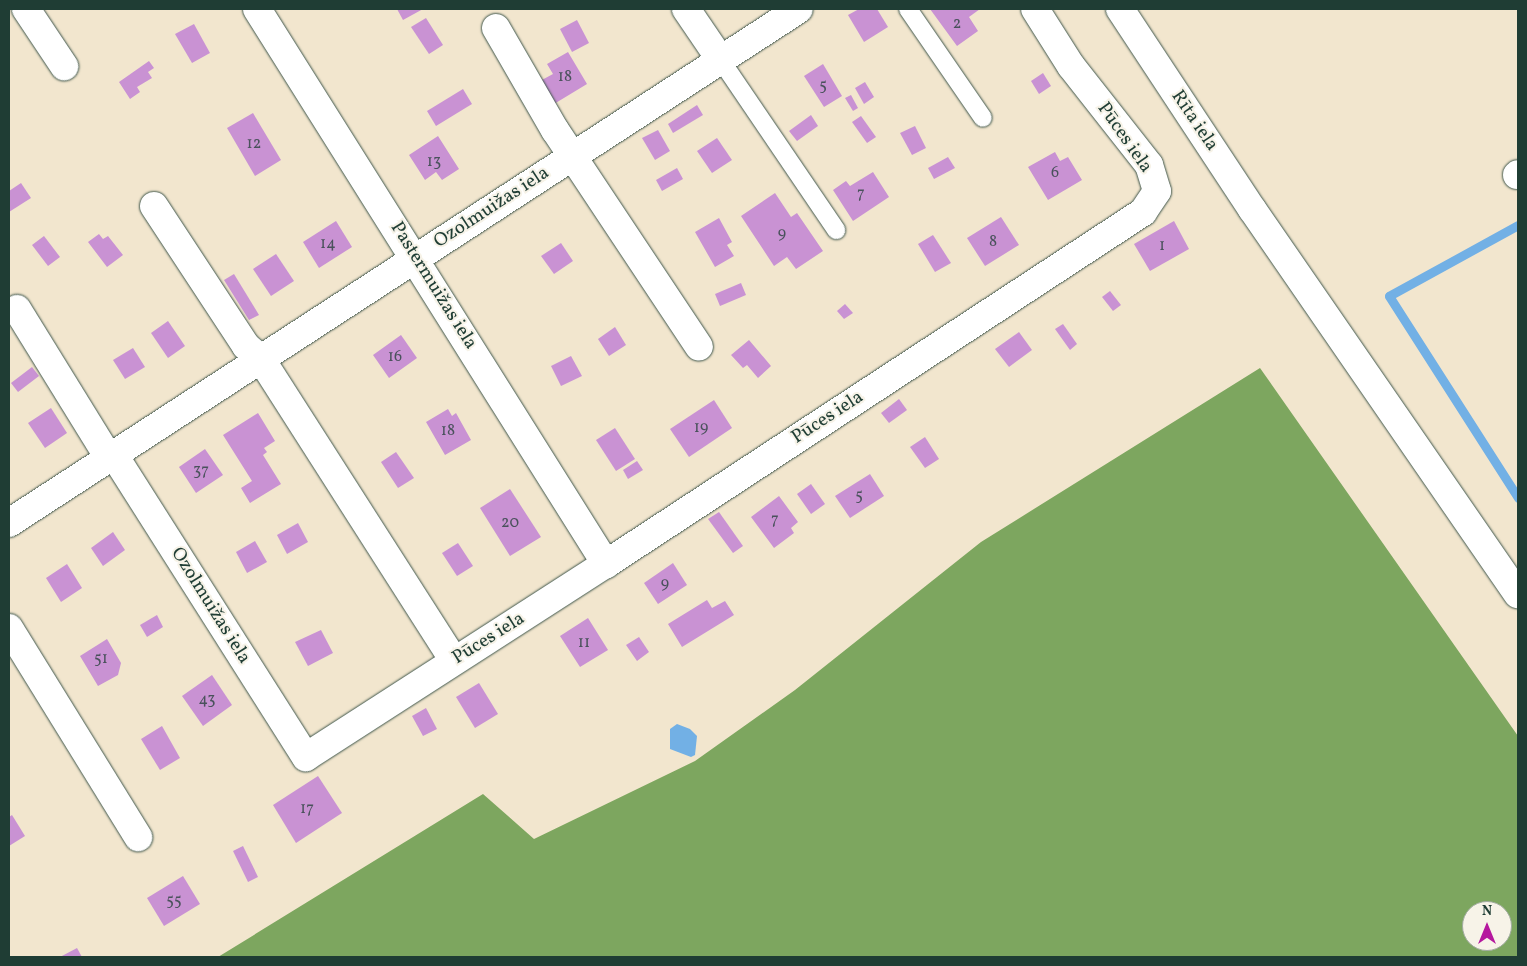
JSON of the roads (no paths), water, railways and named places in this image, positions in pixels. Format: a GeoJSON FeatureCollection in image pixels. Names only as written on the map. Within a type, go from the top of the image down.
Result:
{"type":"FeatureCollection","features":[{"type":"Feature","properties":{"kind":"street"},"geometry":{"type":"LineString","coordinates":[[26,9],[64,66]]}},
{"type":"Feature","properties":{"kind":"street","name":"Pastermuižas iela"},"geometry":{"type":"LineString","coordinates":[[257,9],[416,258],[606,564]]}},
{"type":"Feature","properties":{"kind":"street"},"geometry":{"type":"LineString","coordinates":[[686,9],[720,58]]}},
{"type":"Feature","properties":{"kind":"street","name":"Ozolmuižas iela"},"geometry":{"type":"LineString","coordinates":[[9,523],[720,58],[799,9]]}},
{"type":"Feature","properties":{"kind":"street","name":"Pūces iela"},"geometry":{"type":"LineString","coordinates":[[306,757],[606,564],[1143,212],[1157,191],[1148,165],[1071,66],[1035,9]]}},
{"type":"Feature","properties":{"kind":"street","name":"Rīta iela"},"geometry":{"type":"LineString","coordinates":[[1120,9],[1518,594]]}},
{"type":"Feature","properties":{"kind":"street"},"geometry":{"type":"LineString","coordinates":[[496,28],[572,156],[699,347]]}},
{"type":"Feature","properties":{"kind":"street"},"geometry":{"type":"LineString","coordinates":[[154,206],[246,346],[261,359],[454,661]]}},
{"type":"Feature","properties":{"kind":"street","name":"Ozolmuižas iela"},"geometry":{"type":"LineString","coordinates":[[17,309],[306,757]]}},
{"type":"Feature","properties":{"kind":"street"},"geometry":{"type":"LineString","coordinates":[[9,628],[138,837]]}},
{"type":"Feature","properties":{"kind":"lane"},"geometry":{"type":"LineString","coordinates":[[908,9],[983,118]]}},
{"type":"Feature","properties":{"kind":"lane"},"geometry":{"type":"LineString","coordinates":[[720,58],[836,230]]}},
{"type":"Feature","properties":{"kind":"water"},"geometry":{"type":"Polygon","coordinates":[[[677,724],[690,729],[697,736],[695,755],[691,757],[670,749],[670,729],[677,724]]]}},
{"type":"Feature","properties":{"kind":"waterway"},"geometry":{"type":"LineString","coordinates":[[1518,225],[1389,296],[1518,498]]}}]}
